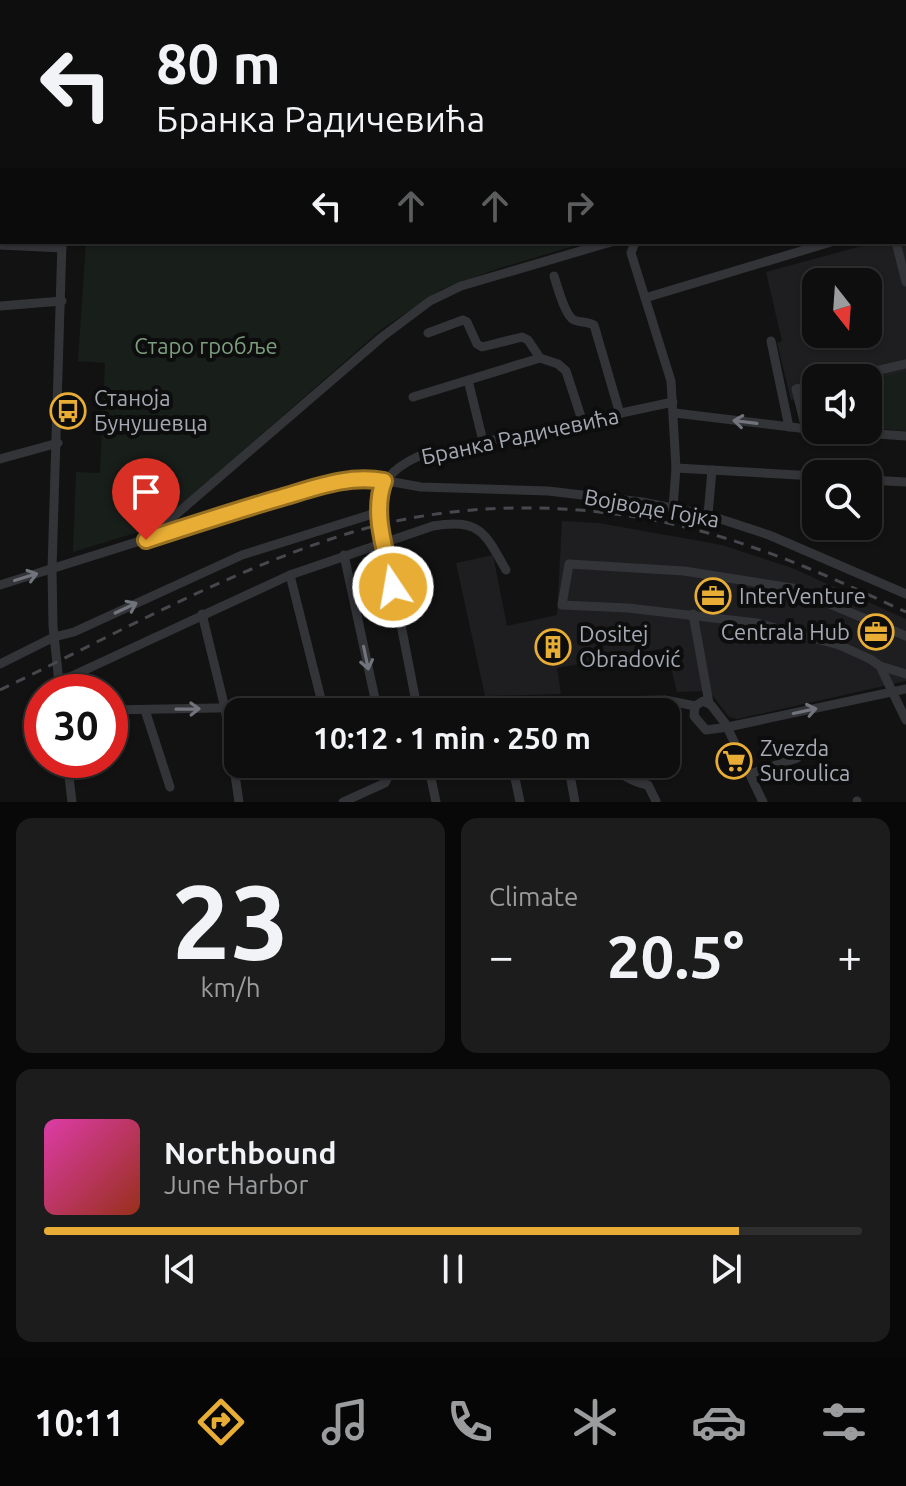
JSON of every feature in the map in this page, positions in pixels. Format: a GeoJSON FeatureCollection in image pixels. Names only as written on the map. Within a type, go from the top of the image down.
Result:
{"type":"FeatureCollection","features":[{"type":"Feature","properties":{"kind":"street"},"geometry":{"type":"LineString","coordinates":[[146,540],[382,337],[430,301],[461,286],[604,244]]}},
{"type":"Feature","properties":{"kind":"street"},"geometry":{"type":"LineString","coordinates":[[645,298],[824,244]]}},
{"type":"Feature","properties":{"kind":"street"},"geometry":{"type":"LineString","coordinates":[[896,244],[906,282]]}},
{"type":"Feature","properties":{"kind":"street"},"geometry":{"type":"LineString","coordinates":[[0,245],[62,245],[52,569],[58,674]]}},
{"type":"Feature","properties":{"kind":"street"},"geometry":{"type":"LineString","coordinates":[[631,245],[671,381],[676,468],[673,508]]}},
{"type":"Feature","properties":{"kind":"street"},"geometry":{"type":"LineString","coordinates":[[554,276],[569,316],[594,325],[620,414]]}},
{"type":"Feature","properties":{"kind":"street"},"geometry":{"type":"LineString","coordinates":[[0,306],[62,301]]}},
{"type":"Feature","properties":{"kind":"street"},"geometry":{"type":"LineString","coordinates":[[428,333],[466,321],[480,347],[522,337],[528,340],[540,358]]}},
{"type":"Feature","properties":{"kind":"street"},"geometry":{"type":"LineString","coordinates":[[771,341],[789,427]]}},
{"type":"Feature","properties":{"kind":"street"},"geometry":{"type":"LineString","coordinates":[[413,397],[540,358],[558,364],[566,371],[583,423]]}},
{"type":"Feature","properties":{"kind":"street"},"geometry":{"type":"LineString","coordinates":[[882,370],[906,364]]}},
{"type":"Feature","properties":{"kind":"street"},"geometry":{"type":"LineString","coordinates":[[468,380],[483,441]]}},
{"type":"Feature","properties":{"kind":"street"},"geometry":{"type":"LineString","coordinates":[[802,388],[796,389],[802,403]]}},
{"type":"Feature","properties":{"kind":"street","name":"Бранка Радичевића"},"geometry":{"type":"LineString","coordinates":[[384,481],[393,470],[419,456],[673,402]]}},
{"type":"Feature","properties":{"kind":"street"},"geometry":{"type":"LineString","coordinates":[[675,413],[802,429]]}},
{"type":"Feature","properties":{"kind":"street"},"geometry":{"type":"LineString","coordinates":[[882,434],[906,436]]}},
{"type":"Feature","properties":{"kind":"street"},"geometry":{"type":"LineString","coordinates":[[0,459],[58,443]]}},
{"type":"Feature","properties":{"kind":"street"},"geometry":{"type":"LineString","coordinates":[[676,468],[802,475]]}},
{"type":"Feature","properties":{"kind":"street"},"geometry":{"type":"LineString","coordinates":[[708,515],[712,470]]}},
{"type":"Feature","properties":{"kind":"street"},"geometry":{"type":"LineString","coordinates":[[0,585],[343,480],[365,477],[384,481],[379,512],[416,698]]}},
{"type":"Feature","properties":{"kind":"street","name":"Војводе Гојка"},"geometry":{"type":"LineString","coordinates":[[384,481],[421,487],[548,491],[708,515],[769,535],[906,594]]}},
{"type":"Feature","properties":{"kind":"street"},"geometry":{"type":"LineString","coordinates":[[882,481],[906,482]]}},
{"type":"Feature","properties":{"kind":"street"},"geometry":{"type":"LineString","coordinates":[[0,664],[54,637],[74,632],[242,555],[379,512]]}},
{"type":"Feature","properties":{"kind":"street"},"geometry":{"type":"LineString","coordinates":[[84,674],[202,614],[290,575],[433,526],[474,526],[490,541],[506,570]]}},
{"type":"Feature","properties":{"kind":"street"},"geometry":{"type":"LineString","coordinates":[[344,555],[375,698]]}},
{"type":"Feature","properties":{"kind":"street"},"geometry":{"type":"LineString","coordinates":[[906,636],[792,588],[684,571],[569,564],[562,605],[693,614],[757,623],[839,645],[880,666],[906,674]]}},
{"type":"Feature","properties":{"kind":"street"},"geometry":{"type":"LineString","coordinates":[[290,575],[321,698]]}},
{"type":"Feature","properties":{"kind":"street"},"geometry":{"type":"LineString","coordinates":[[202,614],[224,704]]}},
{"type":"Feature","properties":{"kind":"street"},"geometry":{"type":"LineString","coordinates":[[693,614],[709,703],[728,727],[763,802]]}},
{"type":"Feature","properties":{"kind":"street"},"geometry":{"type":"LineString","coordinates":[[880,666],[906,720]]}},
{"type":"Feature","properties":{"kind":"street"},"geometry":{"type":"LineString","coordinates":[[695,706],[694,716],[706,730],[906,689]]}},
{"type":"Feature","properties":{"kind":"street"},"geometry":{"type":"LineString","coordinates":[[680,703],[695,706],[701,702],[709,703]]}},
{"type":"Feature","properties":{"kind":"street"},"geometry":{"type":"LineString","coordinates":[[128,710],[224,708]]}},
{"type":"Feature","properties":{"kind":"street"},"geometry":{"type":"LineString","coordinates":[[145,710],[170,787]]}},
{"type":"Feature","properties":{"kind":"street"},"geometry":{"type":"LineString","coordinates":[[750,774],[797,758]]}},
{"type":"Feature","properties":{"kind":"street"},"geometry":{"type":"LineString","coordinates":[[69,778],[72,802]]}},
{"type":"Feature","properties":{"kind":"street"},"geometry":{"type":"LineString","coordinates":[[235,778],[239,802]]}},
{"type":"Feature","properties":{"kind":"street"},"geometry":{"type":"LineString","coordinates":[[343,802],[385,783],[388,778]]}},
{"type":"Feature","properties":{"kind":"street"},"geometry":{"type":"LineString","coordinates":[[431,778],[436,802]]}},
{"type":"Feature","properties":{"kind":"street"},"geometry":{"type":"LineString","coordinates":[[515,778],[520,802]]}},
{"type":"Feature","properties":{"kind":"street"},"geometry":{"type":"LineString","coordinates":[[571,778],[575,802]]}},
{"type":"Feature","properties":{"kind":"street"},"geometry":{"type":"LineString","coordinates":[[628,778],[648,785],[656,801]]}},
{"type":"Feature","properties":{"kind":"shaded area"},"geometry":{"type":"Polygon","coordinates":[[[869,244],[906,244],[906,373],[882,379],[882,364],[802,364],[802,397],[791,400],[777,343],[782,341],[766,272],[869,244]]]}},
{"type":"Feature","properties":{"kind":"shaded area"},"geometry":{"type":"Polygon","coordinates":[[[562,521],[599,523],[722,545],[792,568],[906,619],[906,681],[737,719],[729,717],[709,691],[677,692],[666,648],[557,668],[561,694],[485,696],[456,563],[493,555],[507,626],[557,615],[562,521]]]}},
{"type":"Feature","properties":{"kind":"green space","name":"Старо гробље"},"geometry":{"type":"Polygon","coordinates":[[[86,244],[580,244],[442,289],[382,329],[174,511],[142,531],[73,552],[76,472],[100,473],[105,363],[78,361],[86,244]]]}},
{"type":"Feature","properties":{"kind":"green space"},"geometry":{"type":"Polygon","coordinates":[[[906,372],[906,431],[882,429],[882,378],[906,372]]]}},
{"type":"Feature","properties":{"kind":"railway"},"geometry":{"type":"LineString","coordinates":[[0,690],[169,606],[299,550],[392,522],[443,513],[547,508],[650,520],[749,546],[906,612]]}},
{"type":"Feature","properties":{"kind":"place","name":"Станоја Бунушевца"},"geometry":{"type":"Point","coordinates":[68,411]}},
{"type":"Feature","properties":{"kind":"place","name":"InterVenture"},"geometry":{"type":"Point","coordinates":[713,596]}},
{"type":"Feature","properties":{"kind":"place","name":"Centrala Hub"},"geometry":{"type":"Point","coordinates":[876,632]}},
{"type":"Feature","properties":{"kind":"place","name":"Dositej Obradović"},"geometry":{"type":"Point","coordinates":[553,647]}},
{"type":"Feature","properties":{"kind":"place","name":"Zvezda Suroulica"},"geometry":{"type":"Point","coordinates":[734,761]}},
{"type":"Feature","properties":{"kind":"route"},"geometry":{"type":"LineString","coordinates":[[146,540],[343,480],[365,477],[384,481],[379,512],[393,587]]}}]}
